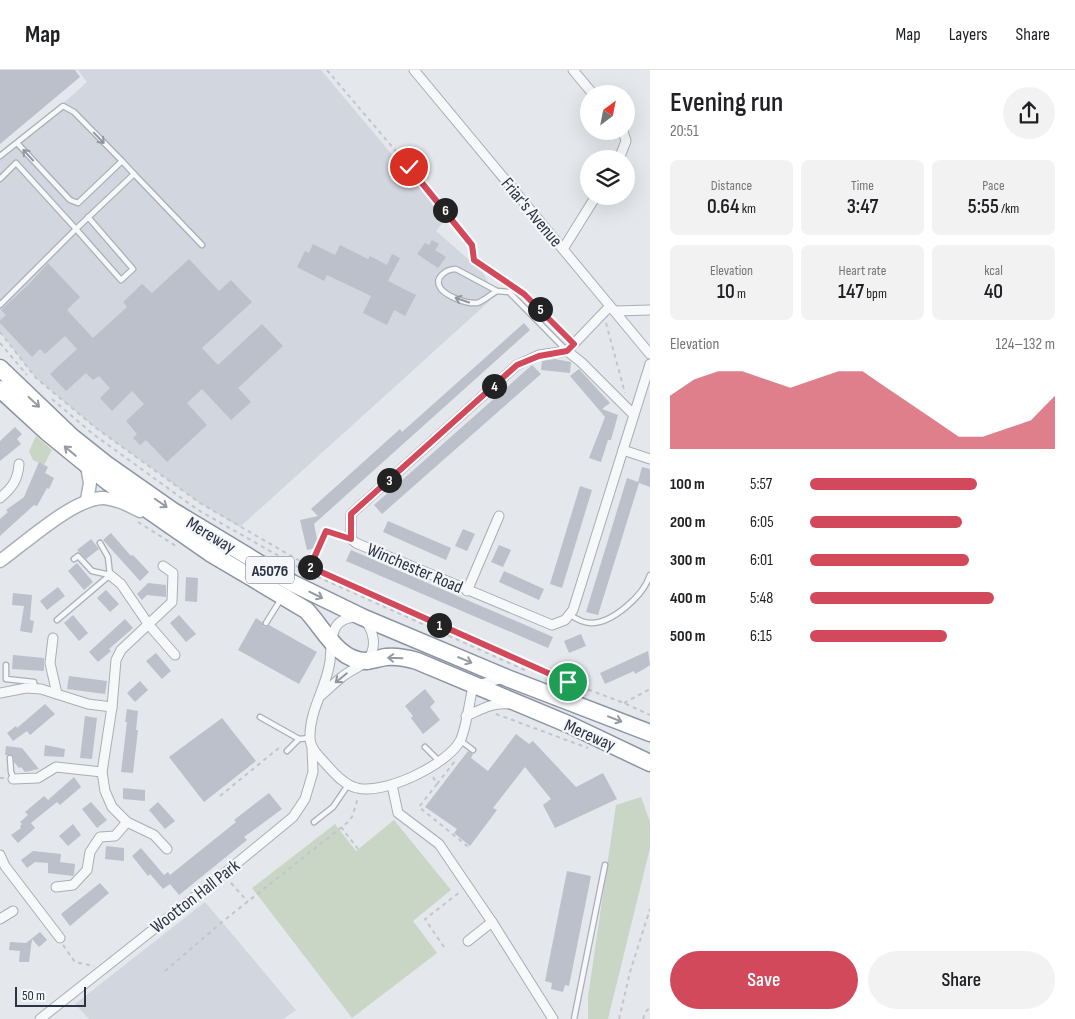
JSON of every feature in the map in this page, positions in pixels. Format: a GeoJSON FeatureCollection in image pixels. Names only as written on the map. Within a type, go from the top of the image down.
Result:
{"type":"FeatureCollection","features":[{"type":"Feature","properties":{"kind":"highway","name":"Mereway"},"geometry":{"type":"LineString","coordinates":[[0,368],[72,437],[106,464],[288,589],[318,622],[330,641],[344,654],[366,661],[385,657],[406,658],[570,725],[650,763]]}},
{"type":"Feature","properties":{"kind":"highway","name":"Mereway"},"geometry":{"type":"LineString","coordinates":[[0,390],[87,466],[210,552],[288,589],[362,617],[507,678],[650,733]]}},
{"type":"Feature","properties":{"kind":"street","name":"Friar's Avenue"},"geometry":{"type":"LineString","coordinates":[[414,70],[650,354]]}},
{"type":"Feature","properties":{"kind":"street"},"geometry":{"type":"LineString","coordinates":[[573,70],[586,85]]}},
{"type":"Feature","properties":{"kind":"street"},"geometry":{"type":"LineString","coordinates":[[563,249],[590,205]]}},
{"type":"Feature","properties":{"kind":"street"},"geometry":{"type":"LineString","coordinates":[[630,411],[581,362],[567,351],[604,313],[612,308],[650,310]]}},
{"type":"Feature","properties":{"kind":"street","name":"Winchester Road"},"geometry":{"type":"LineString","coordinates":[[567,351],[539,356],[517,365],[351,514],[351,539],[356,543],[467,591],[552,625],[565,620],[569,614]]}},
{"type":"Feature","properties":{"kind":"street"},"geometry":{"type":"LineString","coordinates":[[569,614],[574,610],[623,450],[630,411],[650,364]]}},
{"type":"Feature","properties":{"kind":"street"},"geometry":{"type":"LineString","coordinates":[[623,450],[650,459]]}},
{"type":"Feature","properties":{"kind":"street"},"geometry":{"type":"LineString","coordinates":[[0,498],[18,476],[19,464]]}},
{"type":"Feature","properties":{"kind":"street"},"geometry":{"type":"LineString","coordinates":[[87,466],[90,483],[87,500]]}},
{"type":"Feature","properties":{"kind":"street"},"geometry":{"type":"LineString","coordinates":[[0,561],[63,514],[87,500],[104,498],[120,501],[174,527]]}},
{"type":"Feature","properties":{"kind":"street"},"geometry":{"type":"LineString","coordinates":[[467,591],[499,516]]}},
{"type":"Feature","properties":{"kind":"street"},"geometry":{"type":"LineString","coordinates":[[163,566],[173,573],[172,602],[121,650],[116,660],[112,707],[102,772],[105,791],[112,807],[128,822],[154,835],[167,849]]}},
{"type":"Feature","properties":{"kind":"street"},"geometry":{"type":"LineString","coordinates":[[110,575],[121,584],[149,625],[175,655]]}},
{"type":"Feature","properties":{"kind":"street"},"geometry":{"type":"LineString","coordinates":[[319,697],[343,676],[366,661],[374,640],[373,631],[362,617],[347,618],[340,623],[331,635],[329,664],[313,712],[310,738],[312,748],[333,772],[348,785],[360,789],[392,785],[429,769],[440,762],[461,741],[473,686],[507,678]]}},
{"type":"Feature","properties":{"kind":"street"},"geometry":{"type":"LineString","coordinates":[[53,638],[50,663],[57,694]]}},
{"type":"Feature","properties":{"kind":"street"},"geometry":{"type":"LineString","coordinates":[[0,693],[41,688],[88,704],[112,707]]}},
{"type":"Feature","properties":{"kind":"street"},"geometry":{"type":"LineString","coordinates":[[466,716],[499,703],[530,709]]}},
{"type":"Feature","properties":{"kind":"street","name":"Wootton Hall Park"},"geometry":{"type":"LineString","coordinates":[[39,1019],[251,857],[293,817],[305,799],[313,772],[312,748]]}},
{"type":"Feature","properties":{"kind":"street"},"geometry":{"type":"LineString","coordinates":[[14,779],[38,778],[56,767],[102,772]]}},
{"type":"Feature","properties":{"kind":"street"},"geometry":{"type":"LineString","coordinates":[[392,785],[398,813],[439,844],[492,922],[553,1019]]}},
{"type":"Feature","properties":{"kind":"street"},"geometry":{"type":"LineString","coordinates":[[56,887],[73,885],[87,870],[90,852],[100,837],[115,836],[128,822]]}},
{"type":"Feature","properties":{"kind":"street"},"geometry":{"type":"LineString","coordinates":[[0,854],[5,866],[60,938]]}},
{"type":"Feature","properties":{"kind":"street"},"geometry":{"type":"LineString","coordinates":[[0,919],[13,911]]}},
{"type":"Feature","properties":{"kind":"street"},"geometry":{"type":"LineString","coordinates":[[468,941],[492,922]]}},
{"type":"Feature","properties":{"kind":"lane"},"geometry":{"type":"LineString","coordinates":[[0,156],[63,106],[74,112],[202,244]]}},
{"type":"Feature","properties":{"kind":"lane"},"geometry":{"type":"LineString","coordinates":[[17,142],[70,200],[78,203],[122,161]]}},
{"type":"Feature","properties":{"kind":"lane"},"geometry":{"type":"LineString","coordinates":[[0,179],[16,164],[121,280],[133,269],[88,217]]}},
{"type":"Feature","properties":{"kind":"lane"},"geometry":{"type":"LineString","coordinates":[[0,305],[134,174]]}},
{"type":"Feature","properties":{"kind":"lane"},"geometry":{"type":"LineString","coordinates":[[497,290],[482,301],[472,303],[443,291],[439,286],[444,272],[448,269],[456,269],[497,290],[509,292],[567,351]]}},
{"type":"Feature","properties":{"kind":"lane"},"geometry":{"type":"LineString","coordinates":[[524,294],[574,344]]}},
{"type":"Feature","properties":{"kind":"lane"},"geometry":{"type":"LineString","coordinates":[[100,543],[108,557],[110,575]]}},
{"type":"Feature","properties":{"kind":"lane"},"geometry":{"type":"LineString","coordinates":[[74,559],[78,556],[92,572],[110,575]]}},
{"type":"Feature","properties":{"kind":"lane"},"geometry":{"type":"LineString","coordinates":[[57,620],[110,575]]}},
{"type":"Feature","properties":{"kind":"lane"},"geometry":{"type":"LineString","coordinates":[[569,614],[584,622],[593,623],[601,621],[632,602],[647,584],[650,575]]}},
{"type":"Feature","properties":{"kind":"lane"},"geometry":{"type":"LineString","coordinates":[[266,623],[288,589]]}},
{"type":"Feature","properties":{"kind":"lane"},"geometry":{"type":"LineString","coordinates":[[6,665],[6,679],[34,682],[35,688]]}},
{"type":"Feature","properties":{"kind":"lane"},"geometry":{"type":"LineString","coordinates":[[260,717],[299,739],[310,738]]}},
{"type":"Feature","properties":{"kind":"lane"},"geometry":{"type":"LineString","coordinates":[[288,751],[299,739]]}},
{"type":"Feature","properties":{"kind":"lane"},"geometry":{"type":"LineString","coordinates":[[461,741],[473,750]]}},
{"type":"Feature","properties":{"kind":"lane"},"geometry":{"type":"LineString","coordinates":[[425,747],[440,762]]}},
{"type":"Feature","properties":{"kind":"lane"},"geometry":{"type":"LineString","coordinates":[[10,758],[11,772],[14,779]]}},
{"type":"Feature","properties":{"kind":"lane"},"geometry":{"type":"LineString","coordinates":[[314,822],[333,807],[348,785]]}},
{"type":"Feature","properties":{"kind":"lane"},"geometry":{"type":"LineString","coordinates":[[574,1019],[605,865]]}},
{"type":"Feature","properties":{"kind":"path"},"geometry":{"type":"LineString","coordinates":[[327,70],[450,215],[472,245],[474,260],[524,294]]}},
{"type":"Feature","properties":{"kind":"path"},"geometry":{"type":"LineString","coordinates":[[604,313],[630,411]]}},
{"type":"Feature","properties":{"kind":"path"},"geometry":{"type":"LineString","coordinates":[[0,332],[36,378],[96,428],[200,503],[310,567],[568,682],[650,715]]}},
{"type":"Feature","properties":{"kind":"path"},"geometry":{"type":"LineString","coordinates":[[0,343],[27,376]]}},
{"type":"Feature","properties":{"kind":"path"},"geometry":{"type":"LineString","coordinates":[[48,395],[93,434],[198,510],[307,572],[412,621],[527,671]]}},
{"type":"Feature","properties":{"kind":"path"},"geometry":{"type":"LineString","coordinates":[[132,518],[177,546]]}},
{"type":"Feature","properties":{"kind":"path"},"geometry":{"type":"LineString","coordinates":[[307,572],[326,531],[351,539]]}},
{"type":"Feature","properties":{"kind":"path"},"geometry":{"type":"LineString","coordinates":[[412,621],[415,614]]}},
{"type":"Feature","properties":{"kind":"path"},"geometry":{"type":"LineString","coordinates":[[624,703],[650,689]]}},
{"type":"Feature","properties":{"kind":"path"},"geometry":{"type":"LineString","coordinates":[[495,713],[594,751]]}},
{"type":"Feature","properties":{"kind":"path"},"geometry":{"type":"LineString","coordinates":[[646,713],[644,717],[650,719]]}},
{"type":"Feature","properties":{"kind":"path"},"geometry":{"type":"LineString","coordinates":[[220,796],[283,746]]}},
{"type":"Feature","properties":{"kind":"path"},"geometry":{"type":"LineString","coordinates":[[434,778],[437,784],[419,807],[471,849]]}},
{"type":"Feature","properties":{"kind":"path"},"geometry":{"type":"LineString","coordinates":[[165,971],[341,828],[352,816],[359,795]]}},
{"type":"Feature","properties":{"kind":"path"},"geometry":{"type":"LineString","coordinates":[[341,828],[358,849]]}},
{"type":"Feature","properties":{"kind":"path"},"geometry":{"type":"LineString","coordinates":[[231,883],[248,902]]}},
{"type":"Feature","properties":{"kind":"path"},"geometry":{"type":"LineString","coordinates":[[444,947],[425,919],[464,888]]}},
{"type":"Feature","properties":{"kind":"path"},"geometry":{"type":"LineString","coordinates":[[619,1019],[630,972],[647,924],[650,909]]}},
{"type":"Feature","properties":{"kind":"path"},"geometry":{"type":"LineString","coordinates":[[647,924],[650,927]]}},
{"type":"Feature","properties":{"kind":"path"},"geometry":{"type":"LineString","coordinates":[[60,938],[75,962],[104,968]]}},
{"type":"Feature","properties":{"kind":"path"},"geometry":{"type":"LineString","coordinates":[[643,1019],[645,1012],[650,1008]]}},
{"type":"Feature","properties":{"kind":"shaded area"},"geometry":{"type":"Polygon","coordinates":[[[78,70],[321,70],[446,219],[436,231],[482,271],[495,296],[240,527],[200,503],[96,428],[36,378],[0,332],[0,160],[87,82],[78,70]]]}},
{"type":"Feature","properties":{"kind":"shaded area"},"geometry":{"type":"Polygon","coordinates":[[[205,902],[296,1010],[283,1019],[89,1019],[75,1004],[205,902]]]}},
{"type":"Feature","properties":{"kind":"green space"},"geometry":{"type":"Polygon","coordinates":[[[36,436],[52,450],[44,465],[33,460],[29,451],[36,436]]]}},
{"type":"Feature","properties":{"kind":"green space"},"geometry":{"type":"Polygon","coordinates":[[[641,797],[650,822],[650,848],[608,1019],[588,1019],[588,997],[616,805],[641,797]]]}},
{"type":"Feature","properties":{"kind":"green space"},"geometry":{"type":"Polygon","coordinates":[[[394,820],[451,890],[413,921],[437,953],[352,1018],[252,888],[335,824],[356,851],[394,820]]]}},
{"type":"Feature","properties":{"kind":"building"},"geometry":{"type":"Polygon","coordinates":[[[0,70],[75,70],[80,77],[0,144],[0,70]]]}},
{"type":"Feature","properties":{"kind":"building"},"geometry":{"type":"Polygon","coordinates":[[[432,240],[439,244],[435,250],[446,257],[438,268],[417,254],[425,243],[429,245],[432,240]]]}},
{"type":"Feature","properties":{"kind":"building"},"geometry":{"type":"Polygon","coordinates":[[[313,244],[335,255],[340,245],[368,259],[370,256],[387,265],[392,254],[400,258],[388,281],[416,295],[405,316],[394,310],[387,325],[363,313],[371,296],[327,275],[324,281],[297,267],[305,251],[309,253],[313,244]]]}},
{"type":"Feature","properties":{"kind":"building"},"geometry":{"type":"Polygon","coordinates":[[[189,259],[219,291],[231,280],[252,302],[202,348],[218,365],[262,324],[283,346],[238,388],[251,402],[231,420],[202,389],[187,403],[207,425],[167,462],[146,440],[140,445],[133,438],[137,434],[126,421],[144,404],[132,391],[112,411],[100,398],[110,388],[99,376],[93,380],[86,373],[66,391],[50,374],[77,349],[65,336],[45,354],[40,349],[32,357],[0,323],[0,320],[6,315],[1,310],[48,263],[80,297],[67,310],[93,338],[127,307],[123,302],[142,284],[152,293],[189,259]]]}},
{"type":"Feature","properties":{"kind":"building"},"geometry":{"type":"Polygon","coordinates":[[[524,323],[530,330],[314,524],[318,544],[316,548],[307,550],[300,520],[318,516],[311,509],[400,429],[402,432],[524,323]]]}},
{"type":"Feature","properties":{"kind":"building"},"geometry":{"type":"Polygon","coordinates":[[[555,359],[571,362],[570,373],[541,370],[542,361],[555,359]]]}},
{"type":"Feature","properties":{"kind":"building"},"geometry":{"type":"Polygon","coordinates":[[[532,365],[541,374],[382,514],[374,505],[532,365]]]}},
{"type":"Feature","properties":{"kind":"building"},"geometry":{"type":"Polygon","coordinates":[[[579,369],[610,403],[602,409],[618,415],[611,440],[608,440],[601,462],[589,458],[605,417],[570,376],[579,369]]]}},
{"type":"Feature","properties":{"kind":"building"},"geometry":{"type":"Polygon","coordinates":[[[15,427],[22,434],[17,439],[21,444],[0,461],[0,441],[15,427]]]}},
{"type":"Feature","properties":{"kind":"building"},"geometry":{"type":"Polygon","coordinates":[[[39,462],[48,467],[45,473],[54,478],[49,489],[47,488],[37,506],[34,505],[0,536],[0,519],[8,512],[6,510],[24,497],[39,462]]]}},
{"type":"Feature","properties":{"kind":"building"},"geometry":{"type":"Polygon","coordinates":[[[642,467],[650,469],[650,487],[639,483],[598,615],[586,612],[627,478],[638,482],[642,467]]]}},
{"type":"Feature","properties":{"kind":"building"},"geometry":{"type":"Polygon","coordinates":[[[580,486],[592,490],[562,588],[550,584],[580,486]]]}},
{"type":"Feature","properties":{"kind":"building"},"geometry":{"type":"Polygon","coordinates":[[[388,521],[451,548],[446,560],[383,532],[388,521]]]}},
{"type":"Feature","properties":{"kind":"building"},"geometry":{"type":"Polygon","coordinates":[[[463,529],[475,534],[467,551],[455,546],[463,529]]]}},
{"type":"Feature","properties":{"kind":"building"},"geometry":{"type":"Polygon","coordinates":[[[111,533],[131,556],[133,555],[149,572],[140,581],[103,540],[111,533]]]}},
{"type":"Feature","properties":{"kind":"building"},"geometry":{"type":"Polygon","coordinates":[[[91,539],[99,549],[86,559],[77,550],[91,539]]]}},
{"type":"Feature","properties":{"kind":"building"},"geometry":{"type":"Polygon","coordinates":[[[499,545],[511,550],[503,567],[491,562],[499,545]]]}},
{"type":"Feature","properties":{"kind":"building"},"geometry":{"type":"Polygon","coordinates":[[[351,550],[553,637],[548,648],[346,561],[351,550]]]}},
{"type":"Feature","properties":{"kind":"building"},"geometry":{"type":"Polygon","coordinates":[[[77,563],[93,582],[84,590],[68,571],[77,563]]]}},
{"type":"Feature","properties":{"kind":"building"},"geometry":{"type":"Polygon","coordinates":[[[504,571],[544,589],[539,600],[499,582],[504,571]]]}},
{"type":"Feature","properties":{"kind":"building"},"geometry":{"type":"Polygon","coordinates":[[[186,577],[198,578],[197,602],[185,601],[186,577]]]}},
{"type":"Feature","properties":{"kind":"building"},"geometry":{"type":"Polygon","coordinates":[[[148,583],[166,585],[166,597],[147,595],[142,600],[137,594],[148,583]]]}},
{"type":"Feature","properties":{"kind":"building"},"geometry":{"type":"Polygon","coordinates":[[[58,587],[65,596],[47,610],[40,601],[58,587]]]}},
{"type":"Feature","properties":{"kind":"building"},"geometry":{"type":"Polygon","coordinates":[[[106,590],[119,604],[110,612],[97,598],[106,590]]]}},
{"type":"Feature","properties":{"kind":"building"},"geometry":{"type":"Polygon","coordinates":[[[13,593],[32,595],[30,620],[34,621],[32,633],[20,631],[24,606],[12,605],[13,593]]]}},
{"type":"Feature","properties":{"kind":"building"},"geometry":{"type":"Polygon","coordinates":[[[73,615],[88,633],[79,641],[64,623],[73,615]]]}},
{"type":"Feature","properties":{"kind":"building"},"geometry":{"type":"Polygon","coordinates":[[[179,615],[196,634],[186,642],[170,623],[179,615]]]}},
{"type":"Feature","properties":{"kind":"building"},"geometry":{"type":"Polygon","coordinates":[[[256,618],[262,622],[264,627],[269,625],[317,652],[299,684],[238,650],[256,618]]]}},
{"type":"Feature","properties":{"kind":"building"},"geometry":{"type":"Polygon","coordinates":[[[125,619],[133,628],[109,649],[111,651],[98,662],[89,652],[125,619]]]}},
{"type":"Feature","properties":{"kind":"building"},"geometry":{"type":"Polygon","coordinates":[[[581,634],[586,646],[569,653],[564,641],[581,634]]]}},
{"type":"Feature","properties":{"kind":"building"},"geometry":{"type":"Polygon","coordinates":[[[648,651],[650,665],[635,674],[634,671],[605,684],[600,673],[648,651]]]}},
{"type":"Feature","properties":{"kind":"building"},"geometry":{"type":"Polygon","coordinates":[[[156,653],[171,671],[162,679],[146,661],[156,653]]]}},
{"type":"Feature","properties":{"kind":"building"},"geometry":{"type":"Polygon","coordinates":[[[13,655],[44,658],[44,671],[12,669],[13,655]]]}},
{"type":"Feature","properties":{"kind":"building"},"geometry":{"type":"Polygon","coordinates":[[[69,676],[107,681],[105,694],[67,689],[69,676]]]}},
{"type":"Feature","properties":{"kind":"building"},"geometry":{"type":"Polygon","coordinates":[[[140,681],[148,690],[135,702],[127,693],[140,681]]]}},
{"type":"Feature","properties":{"kind":"building"},"geometry":{"type":"Polygon","coordinates":[[[425,689],[435,702],[430,707],[440,720],[423,734],[405,706],[425,689]]]}},
{"type":"Feature","properties":{"kind":"building"},"geometry":{"type":"Polygon","coordinates":[[[45,704],[55,714],[30,735],[27,731],[13,741],[7,733],[16,726],[17,728],[45,704]]]}},
{"type":"Feature","properties":{"kind":"building"},"geometry":{"type":"Polygon","coordinates":[[[127,709],[138,711],[136,730],[138,730],[133,773],[121,772],[127,709]]]}},
{"type":"Feature","properties":{"kind":"building"},"geometry":{"type":"Polygon","coordinates":[[[85,716],[97,718],[92,759],[80,758],[85,716]]]}},
{"type":"Feature","properties":{"kind":"building"},"geometry":{"type":"Polygon","coordinates":[[[222,718],[256,761],[204,802],[169,757],[222,718]]]}},
{"type":"Feature","properties":{"kind":"building"},"geometry":{"type":"Polygon","coordinates":[[[516,734],[529,744],[533,741],[576,787],[603,773],[617,799],[555,828],[543,805],[551,799],[525,767],[493,808],[497,810],[470,846],[454,833],[457,829],[425,807],[468,751],[473,754],[471,758],[488,771],[516,734]]]}},
{"type":"Feature","properties":{"kind":"building"},"geometry":{"type":"Polygon","coordinates":[[[45,745],[65,749],[64,757],[44,756],[45,745]]]}},
{"type":"Feature","properties":{"kind":"building"},"geometry":{"type":"Polygon","coordinates":[[[6,746],[22,748],[39,769],[25,772],[21,767],[19,768],[14,762],[13,755],[5,755],[6,746]]]}},
{"type":"Feature","properties":{"kind":"building"},"geometry":{"type":"Polygon","coordinates":[[[74,777],[81,787],[60,805],[57,802],[31,823],[35,828],[18,843],[11,835],[21,828],[22,824],[20,822],[28,815],[25,812],[44,796],[48,800],[74,777]]]}},
{"type":"Feature","properties":{"kind":"building"},"geometry":{"type":"Polygon","coordinates":[[[123,788],[145,790],[145,801],[123,799],[123,788]]]}},
{"type":"Feature","properties":{"kind":"building"},"geometry":{"type":"Polygon","coordinates":[[[269,793],[282,809],[244,837],[247,840],[179,895],[170,884],[163,889],[150,874],[148,876],[132,856],[141,848],[164,875],[168,872],[170,875],[236,822],[234,820],[269,793]]]}},
{"type":"Feature","properties":{"kind":"building"},"geometry":{"type":"Polygon","coordinates":[[[91,802],[107,820],[97,828],[82,809],[91,802]]]}},
{"type":"Feature","properties":{"kind":"building"},"geometry":{"type":"Polygon","coordinates":[[[158,802],[175,821],[165,829],[149,810],[158,802]]]}},
{"type":"Feature","properties":{"kind":"building"},"geometry":{"type":"Polygon","coordinates":[[[73,824],[81,835],[68,846],[59,836],[73,824]]]}},
{"type":"Feature","properties":{"kind":"building"},"geometry":{"type":"Polygon","coordinates":[[[106,846],[124,848],[124,861],[105,859],[106,846]]]}},
{"type":"Feature","properties":{"kind":"building"},"geometry":{"type":"Polygon","coordinates":[[[33,851],[61,854],[60,862],[75,864],[73,876],[48,873],[48,863],[35,862],[27,868],[21,860],[33,851]]]}},
{"type":"Feature","properties":{"kind":"building"},"geometry":{"type":"Polygon","coordinates":[[[567,871],[591,876],[569,986],[565,985],[563,992],[551,989],[552,983],[545,981],[567,871]]]}},
{"type":"Feature","properties":{"kind":"building"},"geometry":{"type":"Polygon","coordinates":[[[100,883],[109,893],[70,926],[61,914],[100,883]]]}},
{"type":"Feature","properties":{"kind":"building"},"geometry":{"type":"Polygon","coordinates":[[[40,932],[47,940],[39,947],[32,939],[29,962],[19,962],[20,951],[9,950],[10,942],[26,943],[40,932]]]}},
{"type":"Feature","properties":{"kind":"route"},"geometry":{"type":"LineString","coordinates":[[409,167],[450,215],[472,245],[474,260],[524,294],[574,344],[567,351],[539,356],[517,365],[351,514],[349,532],[351,539],[326,531],[310,567],[568,682]]}}]}
